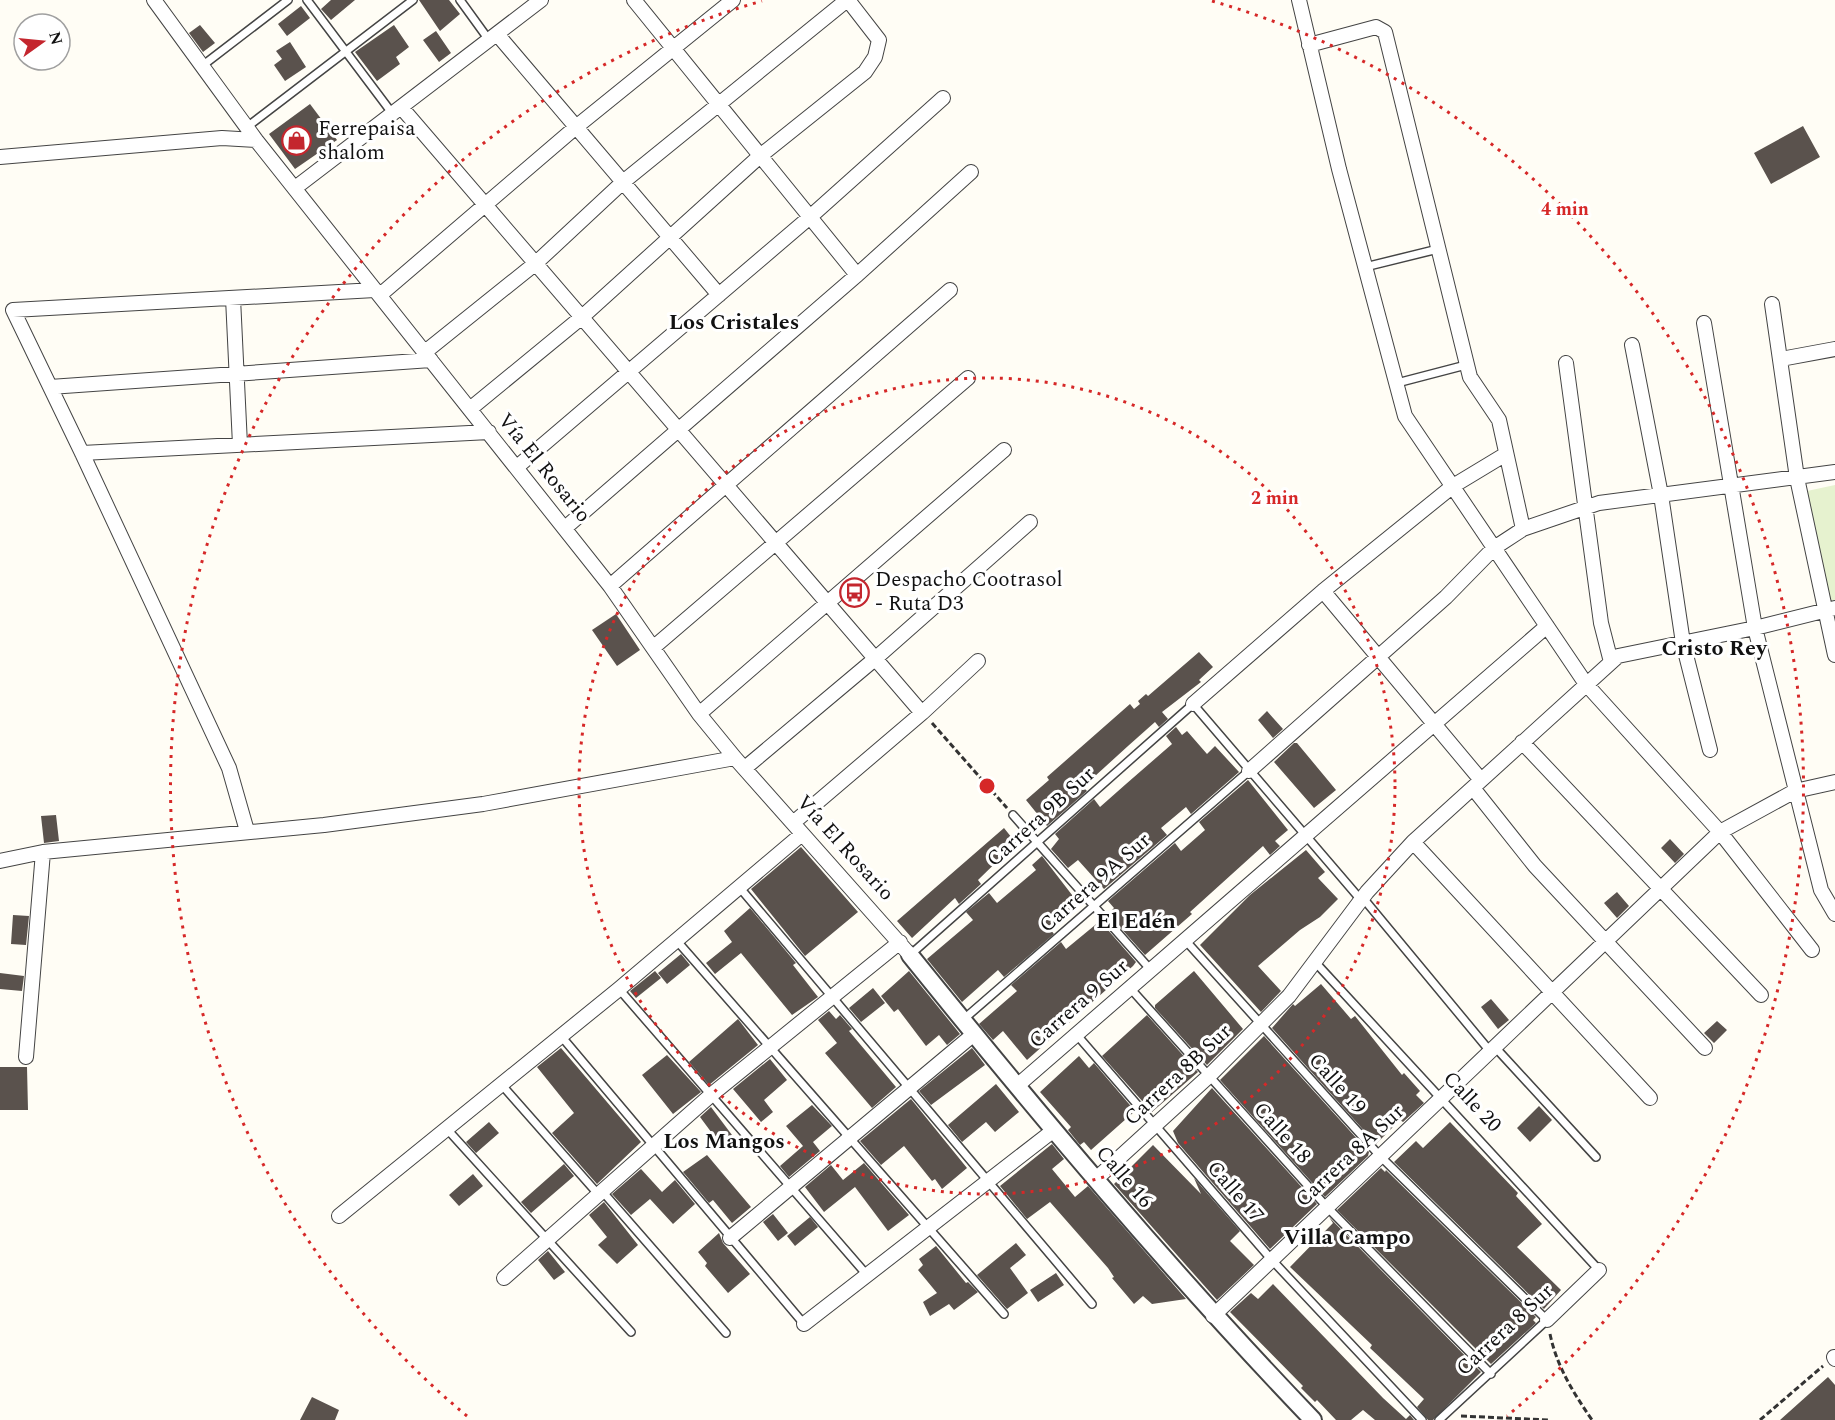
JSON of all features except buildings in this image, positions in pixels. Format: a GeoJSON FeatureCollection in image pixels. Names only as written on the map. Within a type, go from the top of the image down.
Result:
{"type":"FeatureCollection","features":[{"type":"Feature","properties":{"kind":"street","name":"Vía El Rosario"},"geometry":{"type":"LineString","coordinates":[[154,0],[256,140],[610,586],[699,714],[905,948]]}},
{"type":"Feature","properties":{"kind":"street"},"geometry":{"type":"LineString","coordinates":[[295,188],[541,0]]}},
{"type":"Feature","properties":{"kind":"street"},"geometry":{"type":"LineString","coordinates":[[634,0],[857,275]]}},
{"type":"Feature","properties":{"kind":"street"},"geometry":{"type":"LineString","coordinates":[[247,831],[229,768],[13,310],[378,292],[486,206],[576,127],[734,0]]}},
{"type":"Feature","properties":{"kind":"street"},"geometry":{"type":"LineString","coordinates":[[50,387],[236,374],[428,356],[536,263],[623,182],[847,0],[879,40],[875,57],[865,72],[760,156],[582,317],[471,409]]}},
{"type":"Feature","properties":{"kind":"street"},"geometry":{"type":"LineString","coordinates":[[1299,0],[1365,267],[1405,416],[1586,684],[1720,832],[1812,950]]}},
{"type":"Feature","properties":{"kind":"street"},"geometry":{"type":"LineString","coordinates":[[1310,45],[1376,27],[1381,27],[1385,32],[1466,365],[1470,377],[1499,420],[1523,529]]}},
{"type":"Feature","properties":{"kind":"street"},"geometry":{"type":"LineString","coordinates":[[493,37],[576,127],[719,295]]}},
{"type":"Feature","properties":{"kind":"street"},"geometry":{"type":"LineString","coordinates":[[517,467],[810,217],[943,98]]}},
{"type":"Feature","properties":{"kind":"street"},"geometry":{"type":"LineString","coordinates":[[397,110],[536,263],[922,713]]}},
{"type":"Feature","properties":{"kind":"street"},"geometry":{"type":"LineString","coordinates":[[0,157],[222,138],[256,140]]}},
{"type":"Feature","properties":{"kind":"street"},"geometry":{"type":"LineString","coordinates":[[565,528],[857,275],[971,172]]}},
{"type":"Feature","properties":{"kind":"street"},"geometry":{"type":"LineString","coordinates":[[610,586],[950,290]]}},
{"type":"Feature","properties":{"kind":"street"},"geometry":{"type":"LineString","coordinates":[[233,298],[240,445]]}},
{"type":"Feature","properties":{"kind":"street"},"geometry":{"type":"LineString","coordinates":[[1772,304],[1797,478],[1829,609],[1835,655]]}},
{"type":"Feature","properties":{"kind":"street"},"geometry":{"type":"LineString","coordinates":[[1704,323],[1755,628],[1821,890],[1835,914]]}},
{"type":"Feature","properties":{"kind":"street"},"geometry":{"type":"LineString","coordinates":[[1632,345],[1661,495],[1683,643],[1710,750]]}},
{"type":"Feature","properties":{"kind":"street"},"geometry":{"type":"LineString","coordinates":[[1781,359],[1835,350]]}},
{"type":"Feature","properties":{"kind":"street"},"geometry":{"type":"LineString","coordinates":[[1566,363],[1601,623],[1611,662],[1618,656],[1755,628],[1829,609]]}},
{"type":"Feature","properties":{"kind":"street"},"geometry":{"type":"LineString","coordinates":[[654,647],[968,378]]}},
{"type":"Feature","properties":{"kind":"street"},"geometry":{"type":"LineString","coordinates":[[82,453],[489,432]]}},
{"type":"Feature","properties":{"kind":"street"},"geometry":{"type":"LineString","coordinates":[[699,714],[1004,450]]}},
{"type":"Feature","properties":{"kind":"street"},"geometry":{"type":"LineString","coordinates":[[1193,704],[1323,591],[1452,486],[1506,454]]}},
{"type":"Feature","properties":{"kind":"street"},"geometry":{"type":"LineString","coordinates":[[1249,771],[1459,586],[1494,548],[1523,529],[1587,507],[1835,472]]}},
{"type":"Feature","properties":{"kind":"street"},"geometry":{"type":"LineString","coordinates":[[0,861],[43,852],[324,825],[483,804],[740,763],[876,658],[1030,522]]}},
{"type":"Feature","properties":{"kind":"street"},"geometry":{"type":"LineString","coordinates":[[1323,591],[1434,723],[1536,866],[1705,1048]]}},
{"type":"Feature","properties":{"kind":"street","name":"Carrera 9 Sur"},"geometry":{"type":"LineString","coordinates":[[1017,1086],[1547,626]]}},
{"type":"Feature","properties":{"kind":"street"},"geometry":{"type":"LineString","coordinates":[[339,1216],[740,888],[798,828],[978,661]]}},
{"type":"Feature","properties":{"kind":"street","name":"Carrera 8B Sur"},"geometry":{"type":"LineString","coordinates":[[1096,1179],[1156,1126],[1261,1025],[1315,962],[1362,899],[1413,842],[1611,662]]}},
{"type":"Feature","properties":{"kind":"street"},"geometry":{"type":"LineString","coordinates":[[1522,742],[1761,995]]}},
{"type":"Feature","properties":{"kind":"street","name":"Carrera 8A Sur"},"geometry":{"type":"LineString","coordinates":[[1213,1316],[1720,832],[1795,791],[1835,782]]}},
{"type":"Feature","properties":{"kind":"street"},"geometry":{"type":"LineString","coordinates":[[1413,842],[1650,1098]]}},
{"type":"Feature","properties":{"kind":"street"},"geometry":{"type":"LineString","coordinates":[[26,1057],[43,852]]}},
{"type":"Feature","properties":{"kind":"street"},"geometry":{"type":"LineString","coordinates":[[504,1278],[546,1238],[770,1046],[832,998],[905,948]]}},
{"type":"Feature","properties":{"kind":"street","name":"Calle 16"},"geometry":{"type":"LineString","coordinates":[[905,948],[1017,1086],[1213,1316],[1312,1420]]}},
{"type":"Feature","properties":{"kind":"street"},"geometry":{"type":"LineString","coordinates":[[730,1238],[974,1034]]}},
{"type":"Feature","properties":{"kind":"street"},"geometry":{"type":"LineString","coordinates":[[804,1324],[1054,1130]]}},
{"type":"Feature","properties":{"kind":"street","name":"Carrera 8 Sur"},"geometry":{"type":"LineString","coordinates":[[1547,1320],[1599,1270]]}},
{"type":"Feature","properties":{"kind":"lane"},"geometry":{"type":"LineString","coordinates":[[202,66],[288,0]]}},
{"type":"Feature","properties":{"kind":"lane"},"geometry":{"type":"LineString","coordinates":[[307,0],[345,50],[397,110]]}},
{"type":"Feature","properties":{"kind":"lane"},"geometry":{"type":"LineString","coordinates":[[247,127],[413,0]]}},
{"type":"Feature","properties":{"kind":"lane"},"geometry":{"type":"LineString","coordinates":[[460,0],[493,37]]}},
{"type":"Feature","properties":{"kind":"lane"},"geometry":{"type":"LineString","coordinates":[[1365,267],[1438,249]]}},
{"type":"Feature","properties":{"kind":"lane"},"geometry":{"type":"LineString","coordinates":[[1397,383],[1466,365]]}},
{"type":"Feature","properties":{"kind":"lane"},"geometry":{"type":"LineString","coordinates":[[1193,704],[1304,835],[1492,1048],[1596,1157]]}},
{"type":"Feature","properties":{"kind":"lane","name":"Carrera 9B Sur"},"geometry":{"type":"LineString","coordinates":[[905,948],[1038,842],[1193,704]]}},
{"type":"Feature","properties":{"kind":"lane","name":"Carrera 9A Sur"},"geometry":{"type":"LineString","coordinates":[[963,1020],[1249,771]]}},
{"type":"Feature","properties":{"kind":"lane"},"geometry":{"type":"LineString","coordinates":[[1013,815],[1150,969]]}},
{"type":"Feature","properties":{"kind":"lane"},"geometry":{"type":"LineString","coordinates":[[740,888],[1092,1304]]}},
{"type":"Feature","properties":{"kind":"lane","name":"Calle 19"},"geometry":{"type":"LineString","coordinates":[[1184,939],[1380,1156],[1547,1320]]}},
{"type":"Feature","properties":{"kind":"lane"},"geometry":{"type":"LineString","coordinates":[[677,940],[1004,1314]]}},
{"type":"Feature","properties":{"kind":"lane","name":"Calle 20"},"geometry":{"type":"LineString","coordinates":[[1315,962],[1599,1270]]}},
{"type":"Feature","properties":{"kind":"lane","name":"Calle 18"},"geometry":{"type":"LineString","coordinates":[[1130,987],[1327,1207],[1491,1374]]}},
{"type":"Feature","properties":{"kind":"lane"},"geometry":{"type":"LineString","coordinates":[[619,989],[867,1275]]}},
{"type":"Feature","properties":{"kind":"lane","name":"Calle 17"},"geometry":{"type":"LineString","coordinates":[[1076,1034],[1271,1259],[1422,1420]]}},
{"type":"Feature","properties":{"kind":"lane"},"geometry":{"type":"LineString","coordinates":[[561,1036],[804,1324]]}},
{"type":"Feature","properties":{"kind":"lane"},"geometry":{"type":"LineString","coordinates":[[501,1084],[726,1333]]}},
{"type":"Feature","properties":{"kind":"lane"},"geometry":{"type":"LineString","coordinates":[[446,1128],[631,1332]]}},
{"type":"Feature","properties":{"kind":"lane","name":"Carrera 8 Sur"},"geometry":{"type":"LineString","coordinates":[[1442,1418],[1547,1320]]}},
{"type":"Feature","properties":{"kind":"path"},"geometry":{"type":"LineString","coordinates":[[922,713],[1013,815]]}},
{"type":"Feature","properties":{"kind":"path"},"geometry":{"type":"LineString","coordinates":[[1547,1320],[1554,1352],[1567,1383],[1592,1420]]}},
{"type":"Feature","properties":{"kind":"path"},"geometry":{"type":"LineString","coordinates":[[1760,1420],[1834,1358]]}},
{"type":"Feature","properties":{"kind":"path"},"geometry":{"type":"LineString","coordinates":[[1442,1418],[1549,1420]]}},
{"type":"Feature","properties":{"kind":"green space"},"geometry":{"type":"Polygon","coordinates":[[[1835,485],[1835,600],[1828,601],[1807,491],[1835,485]]]}},
{"type":"Feature","properties":{"kind":"place","name":"Ferrepaisa shalom"},"geometry":{"type":"Point","coordinates":[297,141]}},
{"type":"Feature","properties":{"kind":"place","name":"Despacho Cootrasol - Ruta D3"},"geometry":{"type":"Point","coordinates":[854,592]}},
{"type":"Feature","properties":{"kind":"district","name":"Los Cristales"},"geometry":{"type":"Point","coordinates":[734,322]}},
{"type":"Feature","properties":{"kind":"district","name":"Cristo Rey"},"geometry":{"type":"Point","coordinates":[1714,648]}},
{"type":"Feature","properties":{"kind":"district","name":"El Edén"},"geometry":{"type":"Point","coordinates":[1136,921]}},
{"type":"Feature","properties":{"kind":"district","name":"Los Mangos"},"geometry":{"type":"Point","coordinates":[724,1141]}},
{"type":"Feature","properties":{"kind":"district","name":"Villa Campo"},"geometry":{"type":"Point","coordinates":[1347,1237]}}]}
